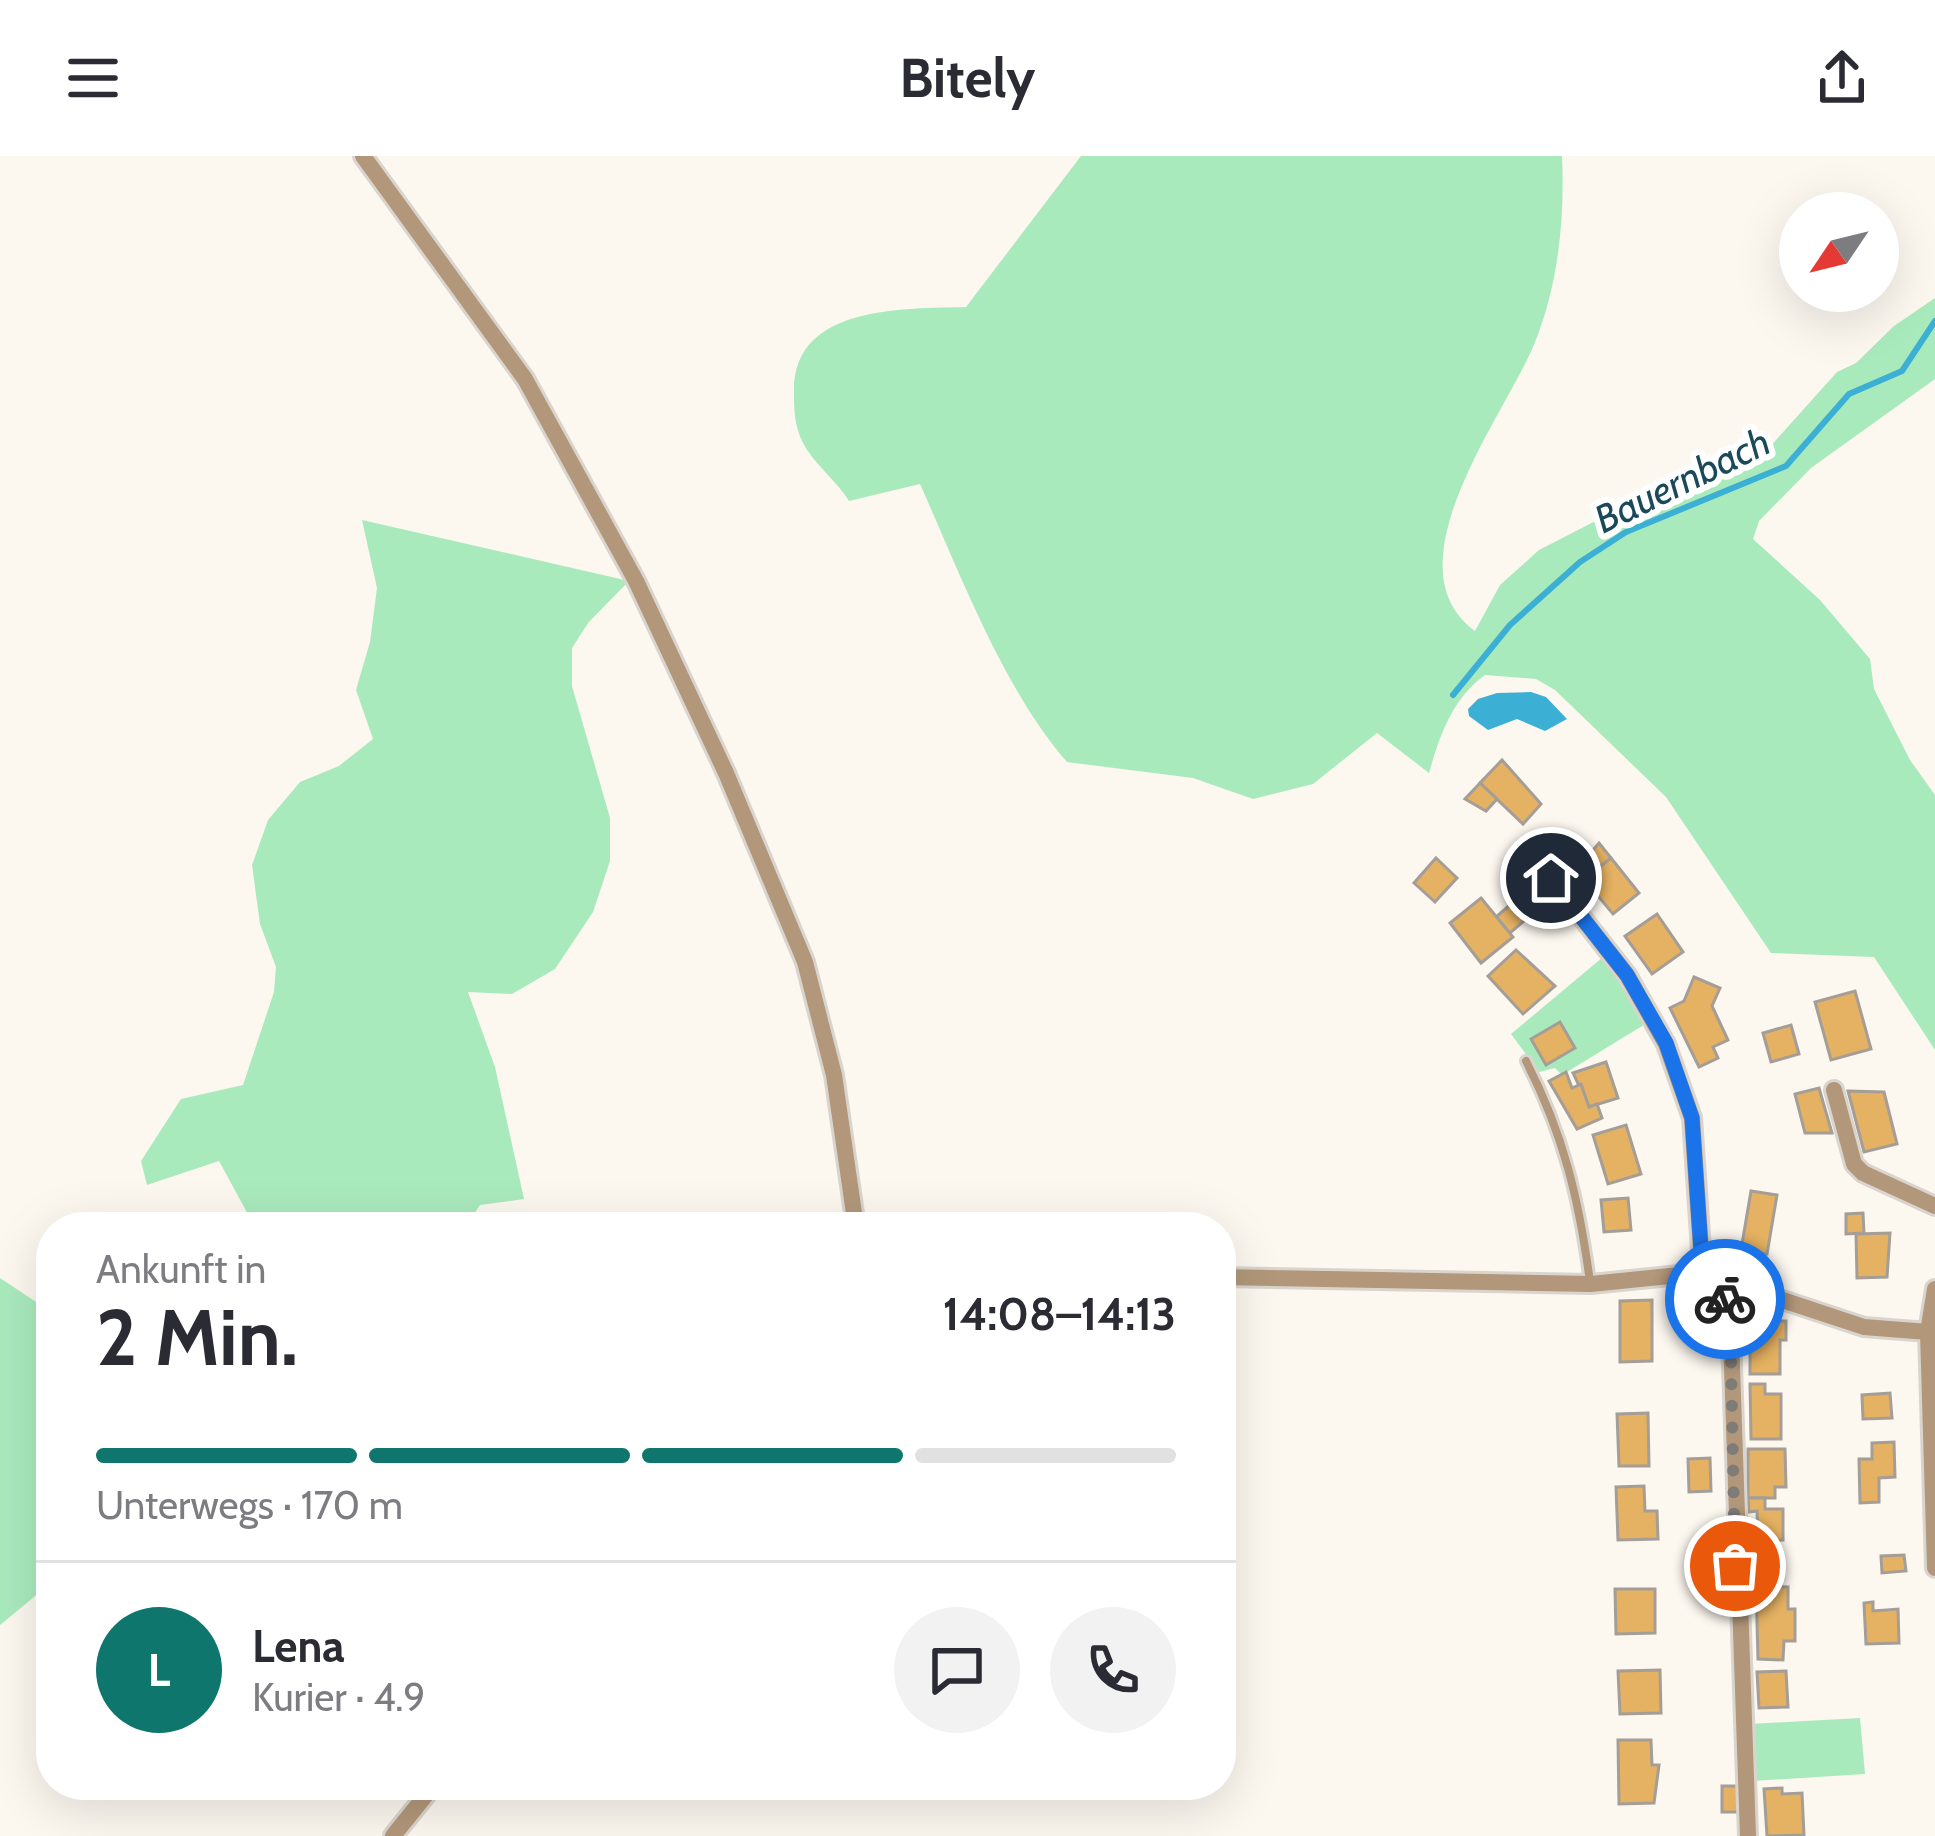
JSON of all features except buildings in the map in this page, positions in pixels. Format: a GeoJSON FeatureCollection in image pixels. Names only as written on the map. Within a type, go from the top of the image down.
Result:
{"type":"FeatureCollection","features":[{"type":"Feature","properties":{"kind":"street"},"geometry":{"type":"LineString","coordinates":[[363,156],[525,379],[637,581],[806,962],[834,1076],[854,1212]]}},
{"type":"Feature","properties":{"kind":"street"},"geometry":{"type":"LineString","coordinates":[[1551,878],[1627,975],[1666,1043],[1692,1118],[1701,1250],[1730,1309],[1748,1836]]}},
{"type":"Feature","properties":{"kind":"street"},"geometry":{"type":"LineString","coordinates":[[1834,1090],[1854,1164],[1863,1173],[1935,1206]]}},
{"type":"Feature","properties":{"kind":"street"},"geometry":{"type":"LineString","coordinates":[[1236,1277],[1591,1284],[1689,1274],[1713,1277],[1864,1327],[1928,1332]]}},
{"type":"Feature","properties":{"kind":"street"},"geometry":{"type":"LineString","coordinates":[[1935,1288],[1928,1332],[1935,1568]]}},
{"type":"Feature","properties":{"kind":"street"},"geometry":{"type":"LineString","coordinates":[[393,1836],[422,1800]]}},
{"type":"Feature","properties":{"kind":"lane"},"geometry":{"type":"LineString","coordinates":[[1526,1061],[1556,1118],[1572,1172],[1591,1284]]}},
{"type":"Feature","properties":{"kind":"green space"},"geometry":{"type":"Polygon","coordinates":[[[1081,156],[1562,156],[1558,253],[1542,324],[1478,451],[1447,531],[1443,569],[1451,603],[1475,631],[1500,585],[1539,550],[1652,492],[1768,449],[1837,372],[1856,363],[1894,326],[1935,298],[1935,379],[1811,468],[1759,521],[1753,539],[1820,600],[1870,659],[1874,689],[1910,760],[1935,795],[1935,1050],[1874,957],[1771,953],[1666,797],[1555,690],[1536,679],[1485,675],[1449,719],[1429,773],[1377,733],[1313,784],[1253,799],[1193,778],[1067,762],[1003,666],[920,484],[849,501],[803,443],[796,423],[794,389],[799,361],[813,341],[833,326],[886,311],[966,307],[1081,156]]]}},
{"type":"Feature","properties":{"kind":"green space"},"geometry":{"type":"Polygon","coordinates":[[[362,520],[629,581],[588,623],[572,648],[572,686],[610,818],[610,861],[593,912],[555,969],[512,994],[468,992],[495,1067],[524,1199],[480,1205],[475,1212],[247,1212],[219,1161],[147,1185],[141,1161],[181,1099],[243,1085],[274,992],[276,967],[260,924],[252,865],[268,820],[300,782],[339,766],[373,739],[356,690],[370,642],[377,588],[362,520]]]}},
{"type":"Feature","properties":{"kind":"green space"},"geometry":{"type":"Polygon","coordinates":[[[1603,957],[1647,1023],[1562,1075],[1555,1068],[1539,1072],[1511,1034],[1603,957]]]}},
{"type":"Feature","properties":{"kind":"green space"},"geometry":{"type":"Polygon","coordinates":[[[0,1278],[36,1302],[36,1595],[0,1625],[0,1278]]]}},
{"type":"Feature","properties":{"kind":"green space"},"geometry":{"type":"Polygon","coordinates":[[[1860,1718],[1865,1774],[1752,1781],[1750,1724],[1860,1718]]]}},
{"type":"Feature","properties":{"kind":"water"},"geometry":{"type":"Polygon","coordinates":[[[1531,692],[1546,697],[1567,719],[1545,731],[1517,719],[1488,730],[1469,716],[1468,709],[1478,699],[1531,692]]]}},
{"type":"Feature","properties":{"kind":"waterway","name":"Bauernbach"},"geometry":{"type":"LineString","coordinates":[[1453,695],[1510,625],[1580,562],[1626,532],[1786,466],[1849,394],[1902,371],[1935,321]]}},
{"type":"Feature","properties":{"kind":"way so far"},"geometry":{"type":"LineString","coordinates":[[1725,1299],[1730,1309],[1735,1566]]}},
{"type":"Feature","properties":{"kind":"route"},"geometry":{"type":"LineString","coordinates":[[1551,878],[1627,975],[1666,1043],[1692,1118],[1701,1250],[1725,1299]]}}]}
